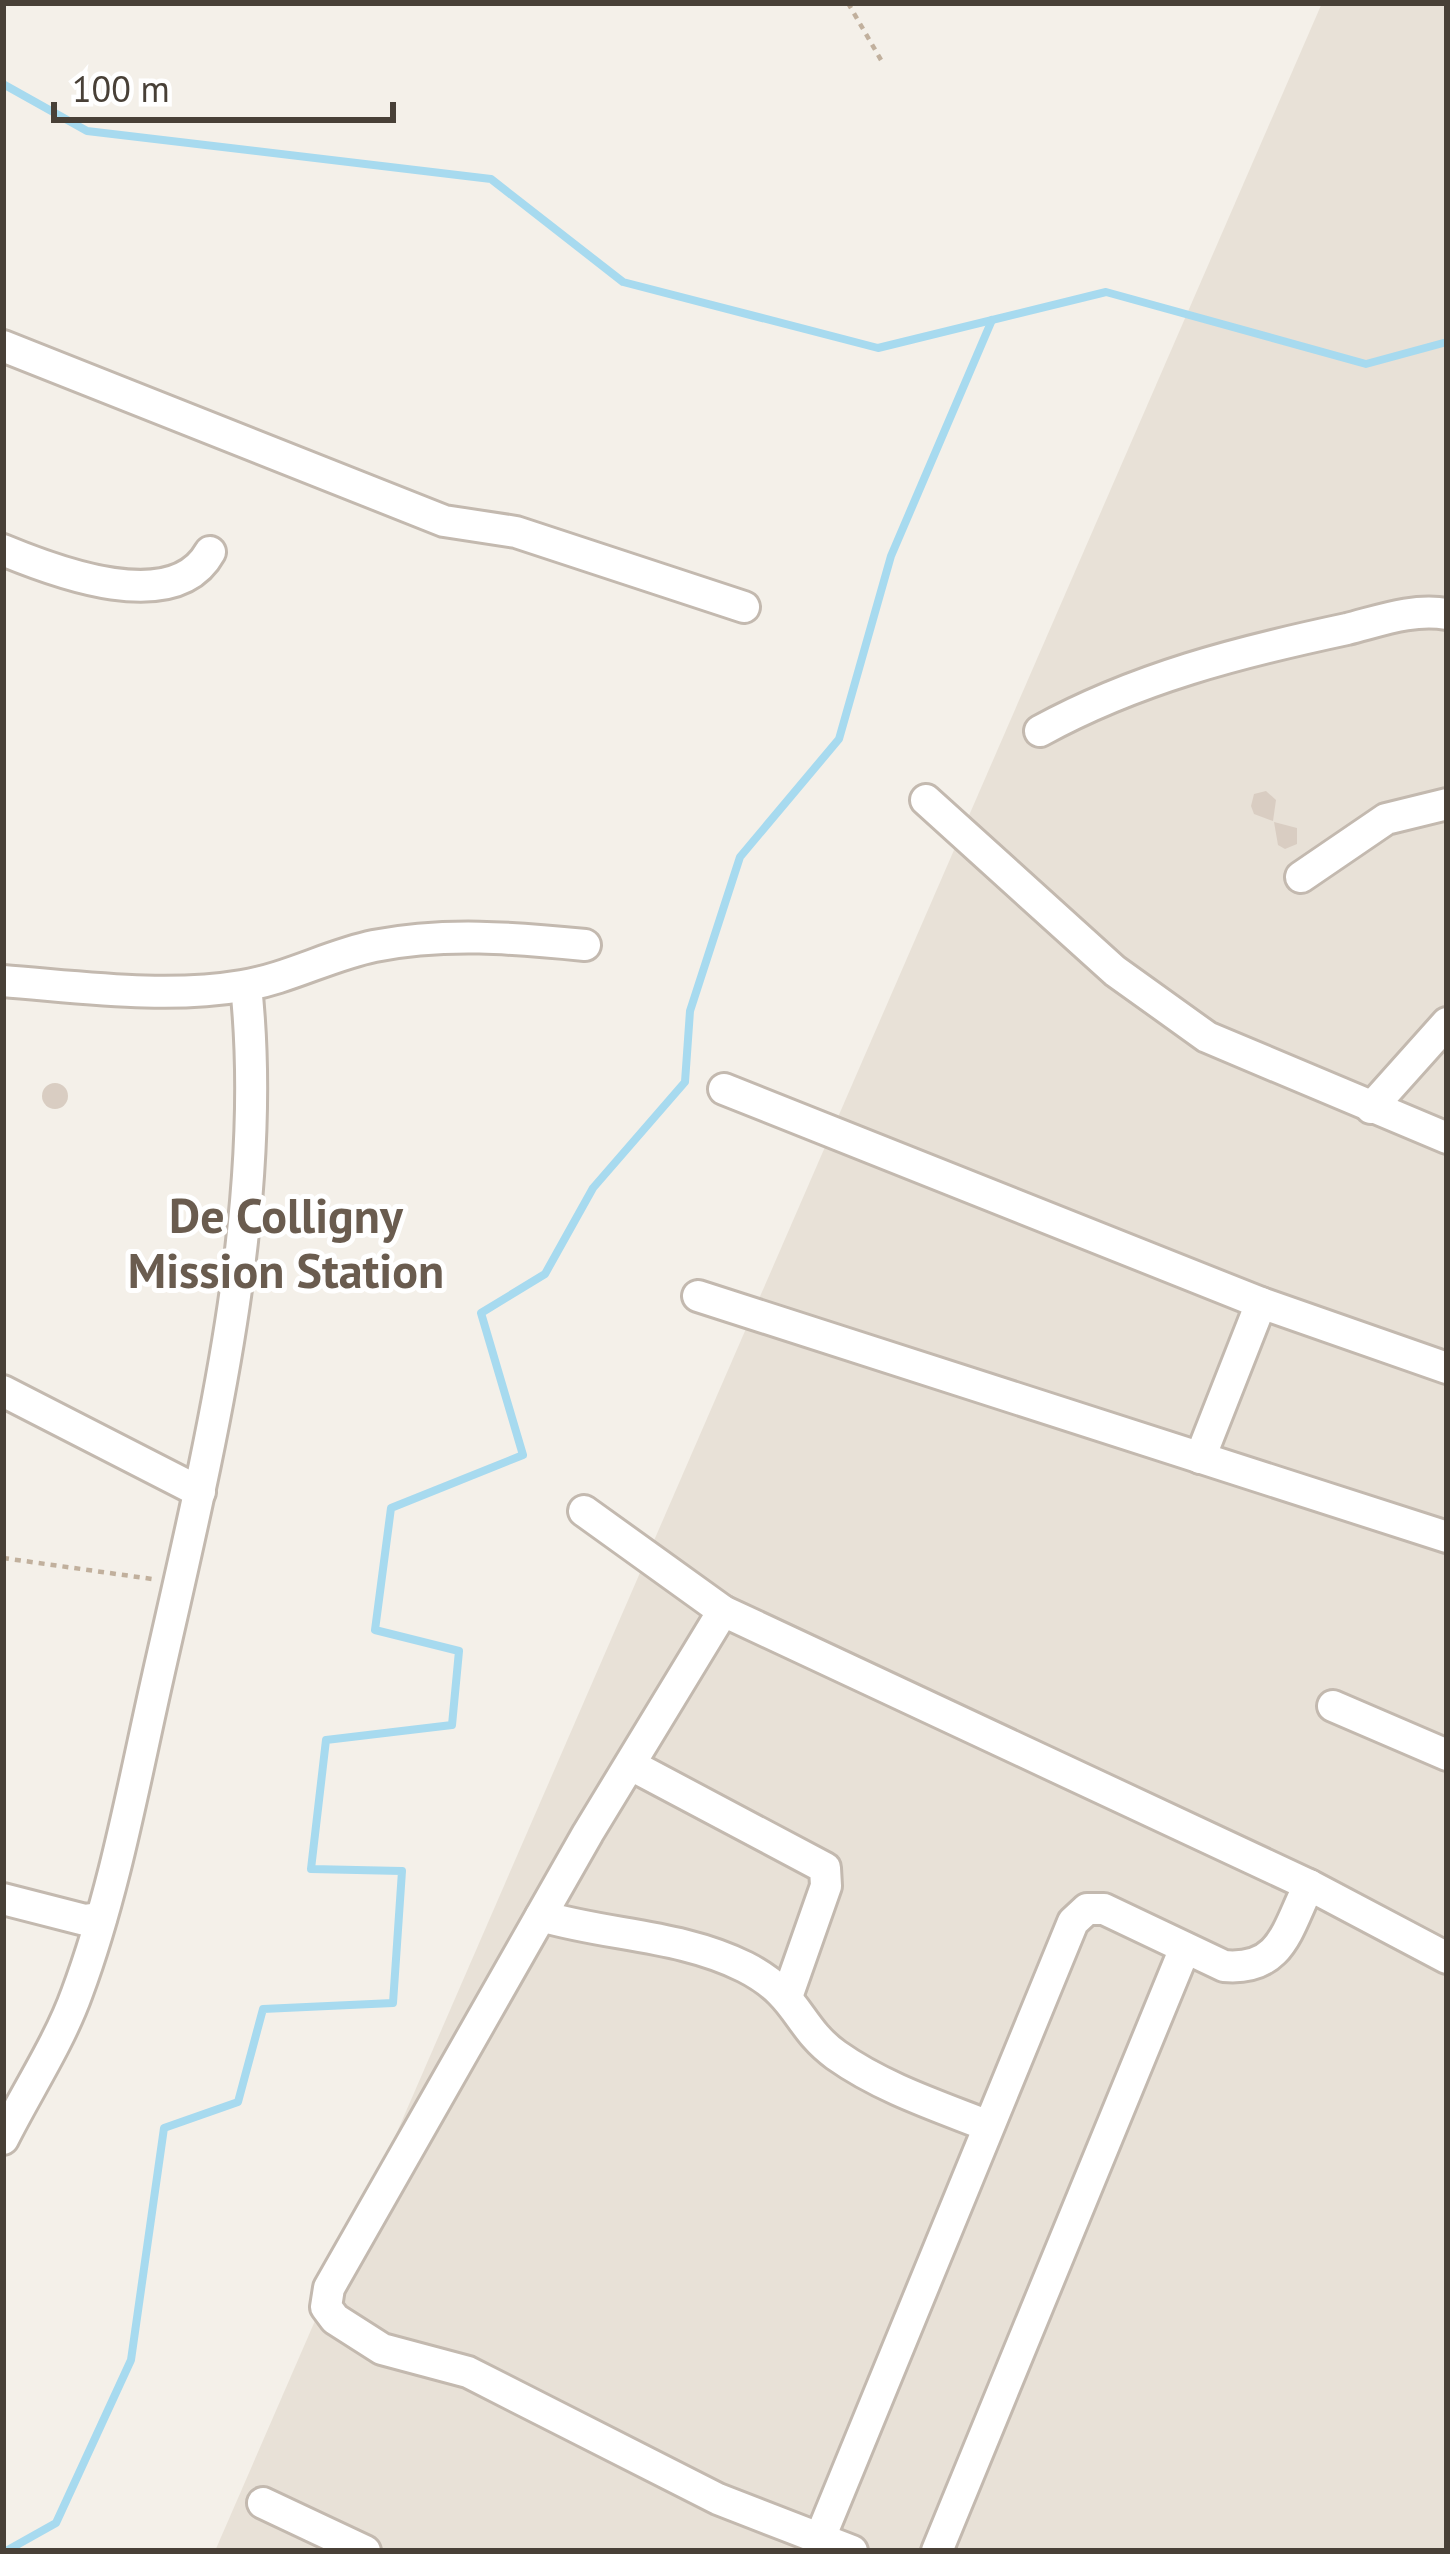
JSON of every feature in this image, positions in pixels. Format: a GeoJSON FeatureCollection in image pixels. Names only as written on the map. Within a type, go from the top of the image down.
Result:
{"type":"FeatureCollection","features":[{"type":"Feature","properties":{"kind":"street"},"geometry":{"type":"LineString","coordinates":[[3,346],[444,521],[516,532],[744,607]]}},
{"type":"Feature","properties":{"kind":"street"},"geometry":{"type":"LineString","coordinates":[[3,550],[73,578],[146,584],[184,580],[202,566],[210,552]]}},
{"type":"Feature","properties":{"kind":"street"},"geometry":{"type":"LineString","coordinates":[[1040,731],[1124,689],[1247,650],[1400,616],[1447,614]]}},
{"type":"Feature","properties":{"kind":"street"},"geometry":{"type":"LineString","coordinates":[[926,800],[1115,971],[1184,1022],[1260,1064],[1447,1138]]}},
{"type":"Feature","properties":{"kind":"street"},"geometry":{"type":"LineString","coordinates":[[1301,877],[1386,819],[1447,804]]}},
{"type":"Feature","properties":{"kind":"street"},"geometry":{"type":"LineString","coordinates":[[3,981],[193,991],[246,986],[371,946],[420,939],[486,936],[585,945]]}},
{"type":"Feature","properties":{"kind":"street"},"geometry":{"type":"LineString","coordinates":[[3,2139],[76,1996],[100,1918],[200,1492],[241,1240],[252,1043],[246,986]]}},
{"type":"Feature","properties":{"kind":"street"},"geometry":{"type":"LineString","coordinates":[[1371,1108],[1447,1023]]}},
{"type":"Feature","properties":{"kind":"street"},"geometry":{"type":"LineString","coordinates":[[724,1089],[1261,1303],[1447,1368]]}},
{"type":"Feature","properties":{"kind":"street"},"geometry":{"type":"LineString","coordinates":[[698,1296],[1447,1537]]}},
{"type":"Feature","properties":{"kind":"street"},"geometry":{"type":"LineString","coordinates":[[1201,1458],[1261,1303]]}},
{"type":"Feature","properties":{"kind":"street"},"geometry":{"type":"LineString","coordinates":[[3,1391],[200,1492]]}},
{"type":"Feature","properties":{"kind":"street"},"geometry":{"type":"LineString","coordinates":[[584,1511],[723,1611],[1310,1885],[1447,1958]]}},
{"type":"Feature","properties":{"kind":"street"},"geometry":{"type":"LineString","coordinates":[[723,1611],[329,2288],[328,2311],[382,2349],[468,2372],[718,2499],[852,2551]]}},
{"type":"Feature","properties":{"kind":"street"},"geometry":{"type":"LineString","coordinates":[[1333,1706],[1447,1755]]}},
{"type":"Feature","properties":{"kind":"street"},"geometry":{"type":"LineString","coordinates":[[631,1765],[825,1868],[826,1886],[788,1994]]}},
{"type":"Feature","properties":{"kind":"street"},"geometry":{"type":"LineString","coordinates":[[820,2538],[986,2126],[1080,1913],[1104,1909],[1224,1966],[1262,1964],[1277,1950],[1310,1885]]}},
{"type":"Feature","properties":{"kind":"street"},"geometry":{"type":"LineString","coordinates":[[3,1899],[85,1920],[100,1918]]}},
{"type":"Feature","properties":{"kind":"street"},"geometry":{"type":"LineString","coordinates":[[542,1916],[596,1932],[703,1948],[788,1994],[812,2032],[836,2055],[887,2085],[986,2126]]}},
{"type":"Feature","properties":{"kind":"street"},"geometry":{"type":"LineString","coordinates":[[937,2551],[1185,1948]]}},
{"type":"Feature","properties":{"kind":"street"},"geometry":{"type":"LineString","coordinates":[[263,2503],[365,2551]]}},
{"type":"Feature","properties":{"kind":"path"},"geometry":{"type":"LineString","coordinates":[[848,3],[881,60]]}},
{"type":"Feature","properties":{"kind":"path"},"geometry":{"type":"LineString","coordinates":[[3,1558],[179,1582]]}},
{"type":"Feature","properties":{"kind":"shaded area"},"geometry":{"type":"Polygon","coordinates":[[[1322,3],[1447,3],[1447,2551],[215,2551],[1322,3]]]}},
{"type":"Feature","properties":{"kind":"building"},"geometry":{"type":"Polygon","coordinates":[[[1266,791],[1276,800],[1273,821],[1254,814],[1251,806],[1254,794],[1266,791]]]}},
{"type":"Feature","properties":{"kind":"building"},"geometry":{"type":"Polygon","coordinates":[[[1274,822],[1297,828],[1297,844],[1285,849],[1278,845],[1274,822]]]}},
{"type":"Feature","properties":{"kind":"building"},"geometry":{"type":"Polygon","coordinates":[[[55,1083],[68,1096],[55,1109],[42,1096],[55,1083]]]}},
{"type":"Feature","properties":{"kind":"waterway"},"geometry":{"type":"LineString","coordinates":[[3,84],[87,131],[491,179],[623,282],[878,348],[1106,292],[1366,364],[1447,342]]}},
{"type":"Feature","properties":{"kind":"waterway"},"geometry":{"type":"LineString","coordinates":[[6,2551],[56,2523],[131,2360],[164,2128],[238,2102],[263,2009],[393,2003],[402,1871],[311,1869],[326,1740],[452,1725],[459,1651],[375,1630],[391,1508],[523,1455],[481,1313],[545,1274],[593,1188],[685,1082],[690,1011],[740,857],[839,739],[891,556],[992,320]]}},
{"type":"Feature","properties":{"kind":"district","name":"De Colligny Mission Station"},"geometry":{"type":"Point","coordinates":[286,1242]}}]}
